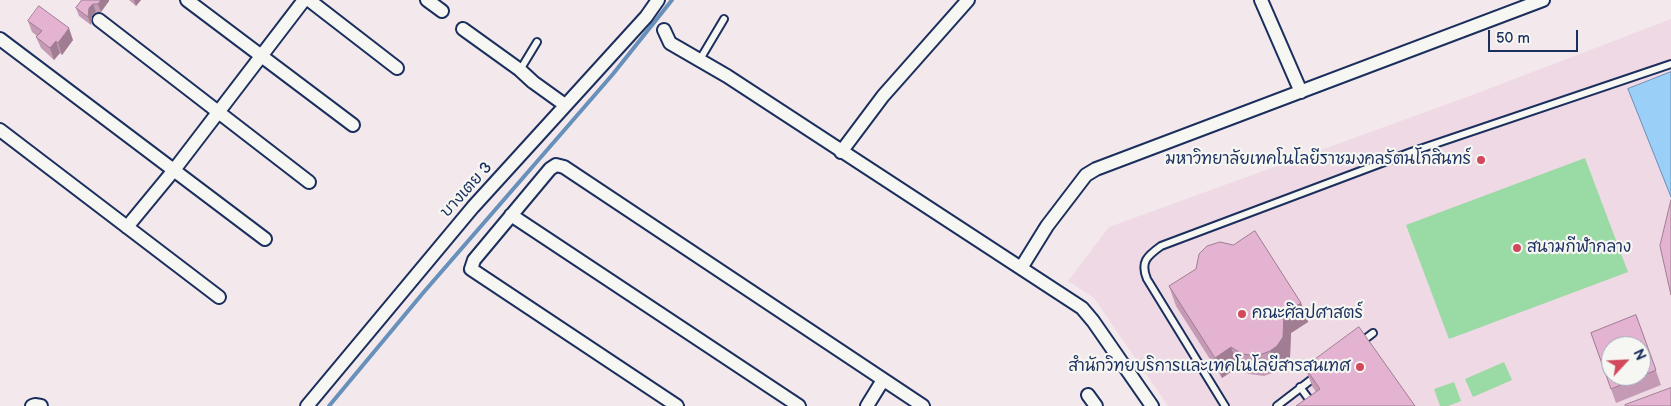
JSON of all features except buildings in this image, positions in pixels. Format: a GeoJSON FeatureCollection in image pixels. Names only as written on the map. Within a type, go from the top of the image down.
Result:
{"type":"FeatureCollection","features":[{"type":"Feature","properties":{"kind":"street"},"geometry":{"type":"LineString","coordinates":[[187,0],[354,125]]}},
{"type":"Feature","properties":{"kind":"street"},"geometry":{"type":"LineString","coordinates":[[127,227],[174,170],[304,0]]}},
{"type":"Feature","properties":{"kind":"street"},"geometry":{"type":"LineString","coordinates":[[309,0],[397,68]]}},
{"type":"Feature","properties":{"kind":"street"},"geometry":{"type":"LineString","coordinates":[[426,0],[442,12]]}},
{"type":"Feature","properties":{"kind":"street","name":"บางเตย 3"},"geometry":{"type":"LineString","coordinates":[[307,406],[436,250],[646,16],[658,0]]}},
{"type":"Feature","properties":{"kind":"street"},"geometry":{"type":"LineString","coordinates":[[841,152],[883,96],[968,0]]}},
{"type":"Feature","properties":{"kind":"street"},"geometry":{"type":"LineString","coordinates":[[1261,0],[1301,92]]}},
{"type":"Feature","properties":{"kind":"street"},"geometry":{"type":"LineString","coordinates":[[1021,268],[1047,226],[1086,175],[1096,169],[1543,0]]}},
{"type":"Feature","properties":{"kind":"street"},"geometry":{"type":"LineString","coordinates":[[99,20],[309,182]]}},
{"type":"Feature","properties":{"kind":"street"},"geometry":{"type":"LineString","coordinates":[[463,29],[565,105]]}},
{"type":"Feature","properties":{"kind":"street"},"geometry":{"type":"LineString","coordinates":[[664,30],[670,42],[727,76],[1082,308],[1152,406]]}},
{"type":"Feature","properties":{"kind":"street"},"geometry":{"type":"LineString","coordinates":[[0,39],[266,239]]}},
{"type":"Feature","properties":{"kind":"street"},"geometry":{"type":"LineString","coordinates":[[0,130],[219,297]]}},
{"type":"Feature","properties":{"kind":"street"},"geometry":{"type":"LineString","coordinates":[[677,406],[471,269],[474,260],[511,214],[550,169],[556,165],[564,167],[923,406]]}},
{"type":"Feature","properties":{"kind":"street"},"geometry":{"type":"LineString","coordinates":[[511,214],[799,406]]}},
{"type":"Feature","properties":{"kind":"street"},"geometry":{"type":"LineString","coordinates":[[867,406],[883,380]]}},
{"type":"Feature","properties":{"kind":"street"},"geometry":{"type":"LineString","coordinates":[[1088,395],[1096,406]]}},
{"type":"Feature","properties":{"kind":"street"},"geometry":{"type":"LineString","coordinates":[[32,406],[41,406]]}},
{"type":"Feature","properties":{"kind":"lane"},"geometry":{"type":"LineString","coordinates":[[699,61],[724,19]]}},
{"type":"Feature","properties":{"kind":"lane"},"geometry":{"type":"LineString","coordinates":[[520,70],[538,42]]}},
{"type":"Feature","properties":{"kind":"lane"},"geometry":{"type":"LineString","coordinates":[[1225,406],[1147,279],[1143,270],[1144,263],[1150,254],[1161,246],[1402,156],[1671,64]]}},
{"type":"Feature","properties":{"kind":"lane"},"geometry":{"type":"LineString","coordinates":[[1351,350],[1373,333]]}},
{"type":"Feature","properties":{"kind":"lane"},"geometry":{"type":"LineString","coordinates":[[1277,406],[1322,372]]}},
{"type":"Feature","properties":{"kind":"lane"},"geometry":{"type":"LineString","coordinates":[[1300,387],[1314,406]]}},
{"type":"Feature","properties":{"kind":"shaded area","name":"มหาวิทยาลัยเทคโนโลยีราชมงคลรัตนโกสินทร์"},"geometry":{"type":"Polygon","coordinates":[[[1671,19],[1671,406],[1168,406],[1094,298],[1068,281],[1109,227],[1475,94],[1671,19]]]}},
{"type":"Feature","properties":{"kind":"green space","name":"สนามกีฬากลาง"},"geometry":{"type":"Polygon","coordinates":[[[1585,158],[1628,272],[1449,339],[1406,225],[1585,158]]]}},
{"type":"Feature","properties":{"kind":"green space"},"geometry":{"type":"Polygon","coordinates":[[[1504,362],[1512,380],[1473,397],[1465,379],[1504,362]]]}},
{"type":"Feature","properties":{"kind":"green space"},"geometry":{"type":"Polygon","coordinates":[[[1454,382],[1461,401],[1448,406],[1440,406],[1434,389],[1454,382]]]}},
{"type":"Feature","properties":{"kind":"water"},"geometry":{"type":"Polygon","coordinates":[[[1671,72],[1671,197],[1628,89],[1671,72]]]}},
{"type":"Feature","properties":{"kind":"waterway"},"geometry":{"type":"LineString","coordinates":[[329,406],[423,293],[613,74],[672,0]]}},
{"type":"Feature","properties":{"kind":"place","name":"มหาวิทยาลัยเทคโนโลยีราชมงคลรัตนโกสินทร์"},"geometry":{"type":"Point","coordinates":[1481,160]}},
{"type":"Feature","properties":{"kind":"place","name":"สนามกีฬากลาง"},"geometry":{"type":"Point","coordinates":[1517,248]}},
{"type":"Feature","properties":{"kind":"place","name":"คณะศิลปศาสตร์"},"geometry":{"type":"Point","coordinates":[1242,314]}},
{"type":"Feature","properties":{"kind":"place","name":"สำนักวิทยบริการและเทคโนโลยีสารสนเทศ"},"geometry":{"type":"Point","coordinates":[1360,367]}}]}
